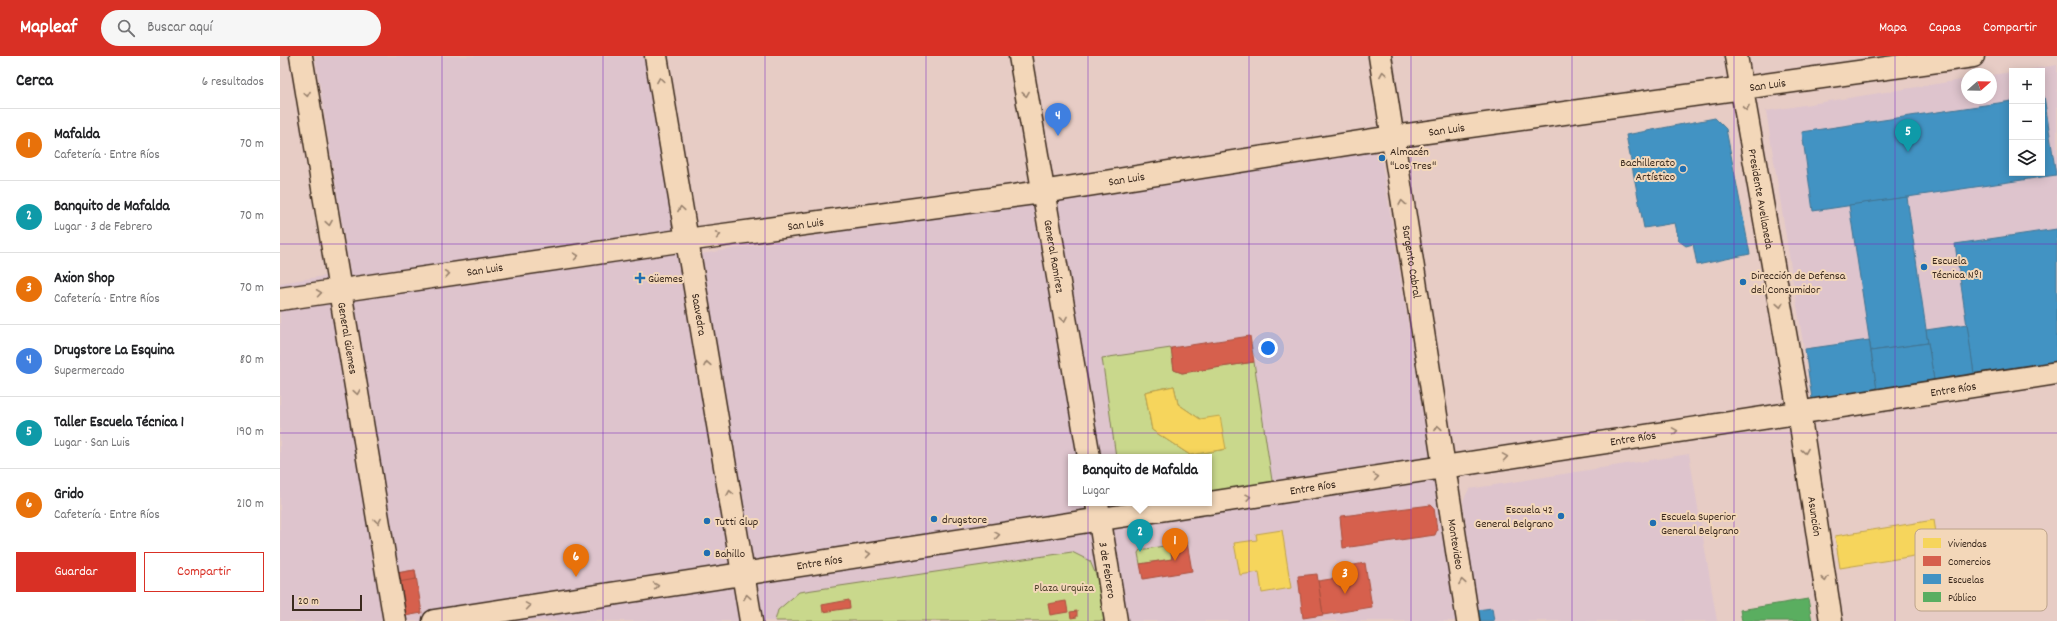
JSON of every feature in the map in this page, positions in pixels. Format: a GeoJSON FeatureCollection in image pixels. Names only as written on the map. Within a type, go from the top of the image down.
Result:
{"type":"FeatureCollection","features":[{"type":"Feature","properties":{"kind":"street","name":"General Güemes"},"geometry":{"type":"LineString","coordinates":[[301,56],[395,621]]}},
{"type":"Feature","properties":{"kind":"street","name":"Saavedra"},"geometry":{"type":"LineString","coordinates":[[656,56],[751,621]]}},
{"type":"Feature","properties":{"kind":"street","name":"General Ramírez"},"geometry":{"type":"LineString","coordinates":[[1020,56],[1042,192],[1088,454]]}},
{"type":"Feature","properties":{"kind":"street","name":"Sargento Cabral"},"geometry":{"type":"LineString","coordinates":[[1380,56],[1444,467]]}},
{"type":"Feature","properties":{"kind":"street","name":"Presidente Avellaneda"},"geometry":{"type":"LineString","coordinates":[[1736,56],[1799,412]]}},
{"type":"Feature","properties":{"kind":"street","name":"San Luis"},"geometry":{"type":"LineString","coordinates":[[280,299],[686,240],[1042,192],[1392,137],[1973,56]]}},
{"type":"Feature","properties":{"kind":"street","name":"Entre Ríos"},"geometry":{"type":"LineString","coordinates":[[1212,502],[2057,373]]}},
{"type":"Feature","properties":{"kind":"street","name":"Asunción"},"geometry":{"type":"LineString","coordinates":[[1799,412],[1831,621]]}},
{"type":"Feature","properties":{"kind":"street","name":"Montevideo"},"geometry":{"type":"LineString","coordinates":[[1444,467],[1468,621]]}},
{"type":"Feature","properties":{"kind":"street","name":"Entre Ríos"},"geometry":{"type":"LineString","coordinates":[[434,621],[743,572],[1098,511],[1166,506]]}},
{"type":"Feature","properties":{"kind":"street","name":"3 de Febrero"},"geometry":{"type":"LineString","coordinates":[[1098,511],[1116,621]]}},
{"type":"Feature","properties":{"kind":"shaded area"},"geometry":{"type":"Polygon","coordinates":[[[315,56],[668,56],[701,254],[1379,145],[1457,621],[280,621],[280,283],[350,272],[315,56]]]}},
{"type":"Feature","properties":{"kind":"shaded area","name":"Escuela Técnica Nº1"},"geometry":{"type":"Polygon","coordinates":[[[2057,65],[2057,360],[1812,399],[1766,111],[1961,80],[1961,104],[1997,104],[1997,74],[2009,72],[2009,176],[2045,176],[2045,68],[2038,68],[2057,65]]]}},
{"type":"Feature","properties":{"kind":"shaded area"},"geometry":{"type":"Polygon","coordinates":[[[1689,454],[1717,621],[1494,621],[1492,608],[1477,610],[1463,501],[1469,489],[1689,454]]]}},
{"type":"Feature","properties":{"kind":"green space"},"geometry":{"type":"Polygon","coordinates":[[[1171,348],[1174,370],[1182,373],[1254,362],[1273,487],[1212,496],[1212,454],[1196,454],[1226,449],[1200,419],[1178,404],[1174,386],[1145,392],[1152,430],[1188,454],[1116,454],[1102,358],[1171,348]]]}},
{"type":"Feature","properties":{"kind":"green space"},"geometry":{"type":"Polygon","coordinates":[[[1170,545],[1172,559],[1140,564],[1138,553],[1140,550],[1170,545]]]}},
{"type":"Feature","properties":{"kind":"green space","name":"Plaza Urquiza"},"geometry":{"type":"Polygon","coordinates":[[[1072,552],[1090,561],[1099,582],[1105,621],[775,621],[778,610],[799,592],[1072,552]]]}},
{"type":"Feature","properties":{"kind":"building: Viviendas"},"geometry":{"type":"Polygon","coordinates":[[[1174,386],[1178,404],[1200,419],[1220,416],[1226,449],[1188,454],[1152,430],[1145,392],[1174,386]]]}},
{"type":"Feature","properties":{"kind":"building: Viviendas"},"geometry":{"type":"Polygon","coordinates":[[[1934,520],[1935,529],[1915,529],[1915,556],[1840,568],[1835,536],[1934,520]]]}},
{"type":"Feature","properties":{"kind":"building: Viviendas"},"geometry":{"type":"Polygon","coordinates":[[[1282,530],[1291,588],[1262,593],[1259,572],[1240,575],[1234,543],[1257,540],[1256,534],[1282,530]]]}},
{"type":"Feature","properties":{"kind":"building: Comercios"},"geometry":{"type":"Polygon","coordinates":[[[1250,336],[1254,362],[1182,373],[1174,370],[1171,348],[1250,336]]]}},
{"type":"Feature","properties":{"kind":"building: Comercios"},"geometry":{"type":"Polygon","coordinates":[[[1431,505],[1434,508],[1437,530],[1435,535],[1343,548],[1340,517],[1342,516],[1431,505]]]}},
{"type":"Feature","properties":{"kind":"building: Comercios"},"geometry":{"type":"Polygon","coordinates":[[[1187,542],[1192,571],[1143,579],[1140,564],[1172,559],[1170,545],[1187,542]]]}},
{"type":"Feature","properties":{"kind":"building: Comercios"},"geometry":{"type":"Polygon","coordinates":[[[1365,563],[1372,607],[1323,615],[1318,581],[1344,577],[1343,567],[1365,563]]]}},
{"type":"Feature","properties":{"kind":"building: Comercios"},"geometry":{"type":"Polygon","coordinates":[[[415,570],[422,613],[399,617],[397,573],[415,570]]]}},
{"type":"Feature","properties":{"kind":"building: Comercios"},"geometry":{"type":"Polygon","coordinates":[[[415,570],[416,579],[398,582],[397,573],[415,570]]]}},
{"type":"Feature","properties":{"kind":"building: Comercios"},"geometry":{"type":"Polygon","coordinates":[[[1317,574],[1323,615],[1303,618],[1298,576],[1317,574]]]}},
{"type":"Feature","properties":{"kind":"building: Comercios"},"geometry":{"type":"Polygon","coordinates":[[[849,600],[850,608],[823,612],[822,605],[849,600]]]}},
{"type":"Feature","properties":{"kind":"building: Comercios"},"geometry":{"type":"Polygon","coordinates":[[[1066,601],[1068,612],[1050,615],[1048,604],[1066,601]]]}},
{"type":"Feature","properties":{"kind":"building: Comercios"},"geometry":{"type":"Polygon","coordinates":[[[1077,611],[1077,617],[1071,618],[1070,612],[1077,611]]]}},
{"type":"Feature","properties":{"kind":"building: Escuelas"},"geometry":{"type":"Polygon","coordinates":[[[2009,101],[2009,176],[2045,176],[2045,103],[2056,175],[1813,211],[1802,132],[2009,101]]]}},
{"type":"Feature","properties":{"kind":"building: Escuelas","name":"Bachillerato Artístico"},"geometry":{"type":"Polygon","coordinates":[[[1715,118],[1726,129],[1750,254],[1697,265],[1693,244],[1686,246],[1679,241],[1675,223],[1644,228],[1626,135],[1715,118]]]}},
{"type":"Feature","properties":{"kind":"building: Escuelas"},"geometry":{"type":"Polygon","coordinates":[[[1907,197],[1928,343],[1871,351],[1849,205],[1907,197]]]}},
{"type":"Feature","properties":{"kind":"building: Escuelas"},"geometry":{"type":"Polygon","coordinates":[[[2057,229],[2057,362],[1974,374],[1955,244],[2057,229]]]}},
{"type":"Feature","properties":{"kind":"building: Escuelas"},"geometry":{"type":"Polygon","coordinates":[[[1967,324],[1974,374],[1934,380],[1926,330],[1967,324]]]}},
{"type":"Feature","properties":{"kind":"building: Escuelas"},"geometry":{"type":"Polygon","coordinates":[[[1869,340],[1877,389],[1812,399],[1805,349],[1869,340]]]}},
{"type":"Feature","properties":{"kind":"building: Escuelas"},"geometry":{"type":"Polygon","coordinates":[[[1928,343],[1934,380],[1877,389],[1871,351],[1928,343]]]}},
{"type":"Feature","properties":{"kind":"building: Escuelas"},"geometry":{"type":"Polygon","coordinates":[[[1492,608],[1494,621],[1479,621],[1477,610],[1492,608]]]}},
{"type":"Feature","properties":{"kind":"building: Público"},"geometry":{"type":"Polygon","coordinates":[[[1808,599],[1812,621],[1742,621],[1740,610],[1808,599]]]}},
{"type":"Feature","properties":{"kind":"place","name":"Drugstore La Esquina"},"geometry":{"type":"Point","coordinates":[1058,136]}},
{"type":"Feature","properties":{"kind":"place","name":"Taller Escuela Técnica 1"},"geometry":{"type":"Point","coordinates":[1908,152]}},
{"type":"Feature","properties":{"kind":"place","name":"Almacén \"Los Tres\""},"geometry":{"type":"Point","coordinates":[1382,158]}},
{"type":"Feature","properties":{"kind":"place","name":"Bachillerato Artístico"},"geometry":{"type":"Point","coordinates":[1683,169]}},
{"type":"Feature","properties":{"kind":"place","name":"Escuela Técnica Nº1"},"geometry":{"type":"Point","coordinates":[1924,267]}},
{"type":"Feature","properties":{"kind":"place","name":"Güemes"},"geometry":{"type":"Point","coordinates":[640,278]}},
{"type":"Feature","properties":{"kind":"place","name":"Dirección de Defensa del Consumidor"},"geometry":{"type":"Point","coordinates":[1743,282]}},
{"type":"Feature","properties":{"kind":"place","name":"Escuela 42 General Belgrano"},"geometry":{"type":"Point","coordinates":[1561,516]}},
{"type":"Feature","properties":{"kind":"place","name":"drugstore"},"geometry":{"type":"Point","coordinates":[934,519]}},
{"type":"Feature","properties":{"kind":"place","name":"Tutti Glup"},"geometry":{"type":"Point","coordinates":[707,521]}},
{"type":"Feature","properties":{"kind":"place","name":"Escuela Superior General Belgrano"},"geometry":{"type":"Point","coordinates":[1653,523]}},
{"type":"Feature","properties":{"kind":"place","name":"Banquito de Mafalda"},"geometry":{"type":"Point","coordinates":[1140,552]}},
{"type":"Feature","properties":{"kind":"place","name":"Bahillo"},"geometry":{"type":"Point","coordinates":[707,553]}},
{"type":"Feature","properties":{"kind":"place","name":"Mafalda"},"geometry":{"type":"Point","coordinates":[1175,561]}},
{"type":"Feature","properties":{"kind":"place","name":"Grido"},"geometry":{"type":"Point","coordinates":[576,577]}},
{"type":"Feature","properties":{"kind":"place","name":"Axion Shop"},"geometry":{"type":"Point","coordinates":[1345,594]}}]}
